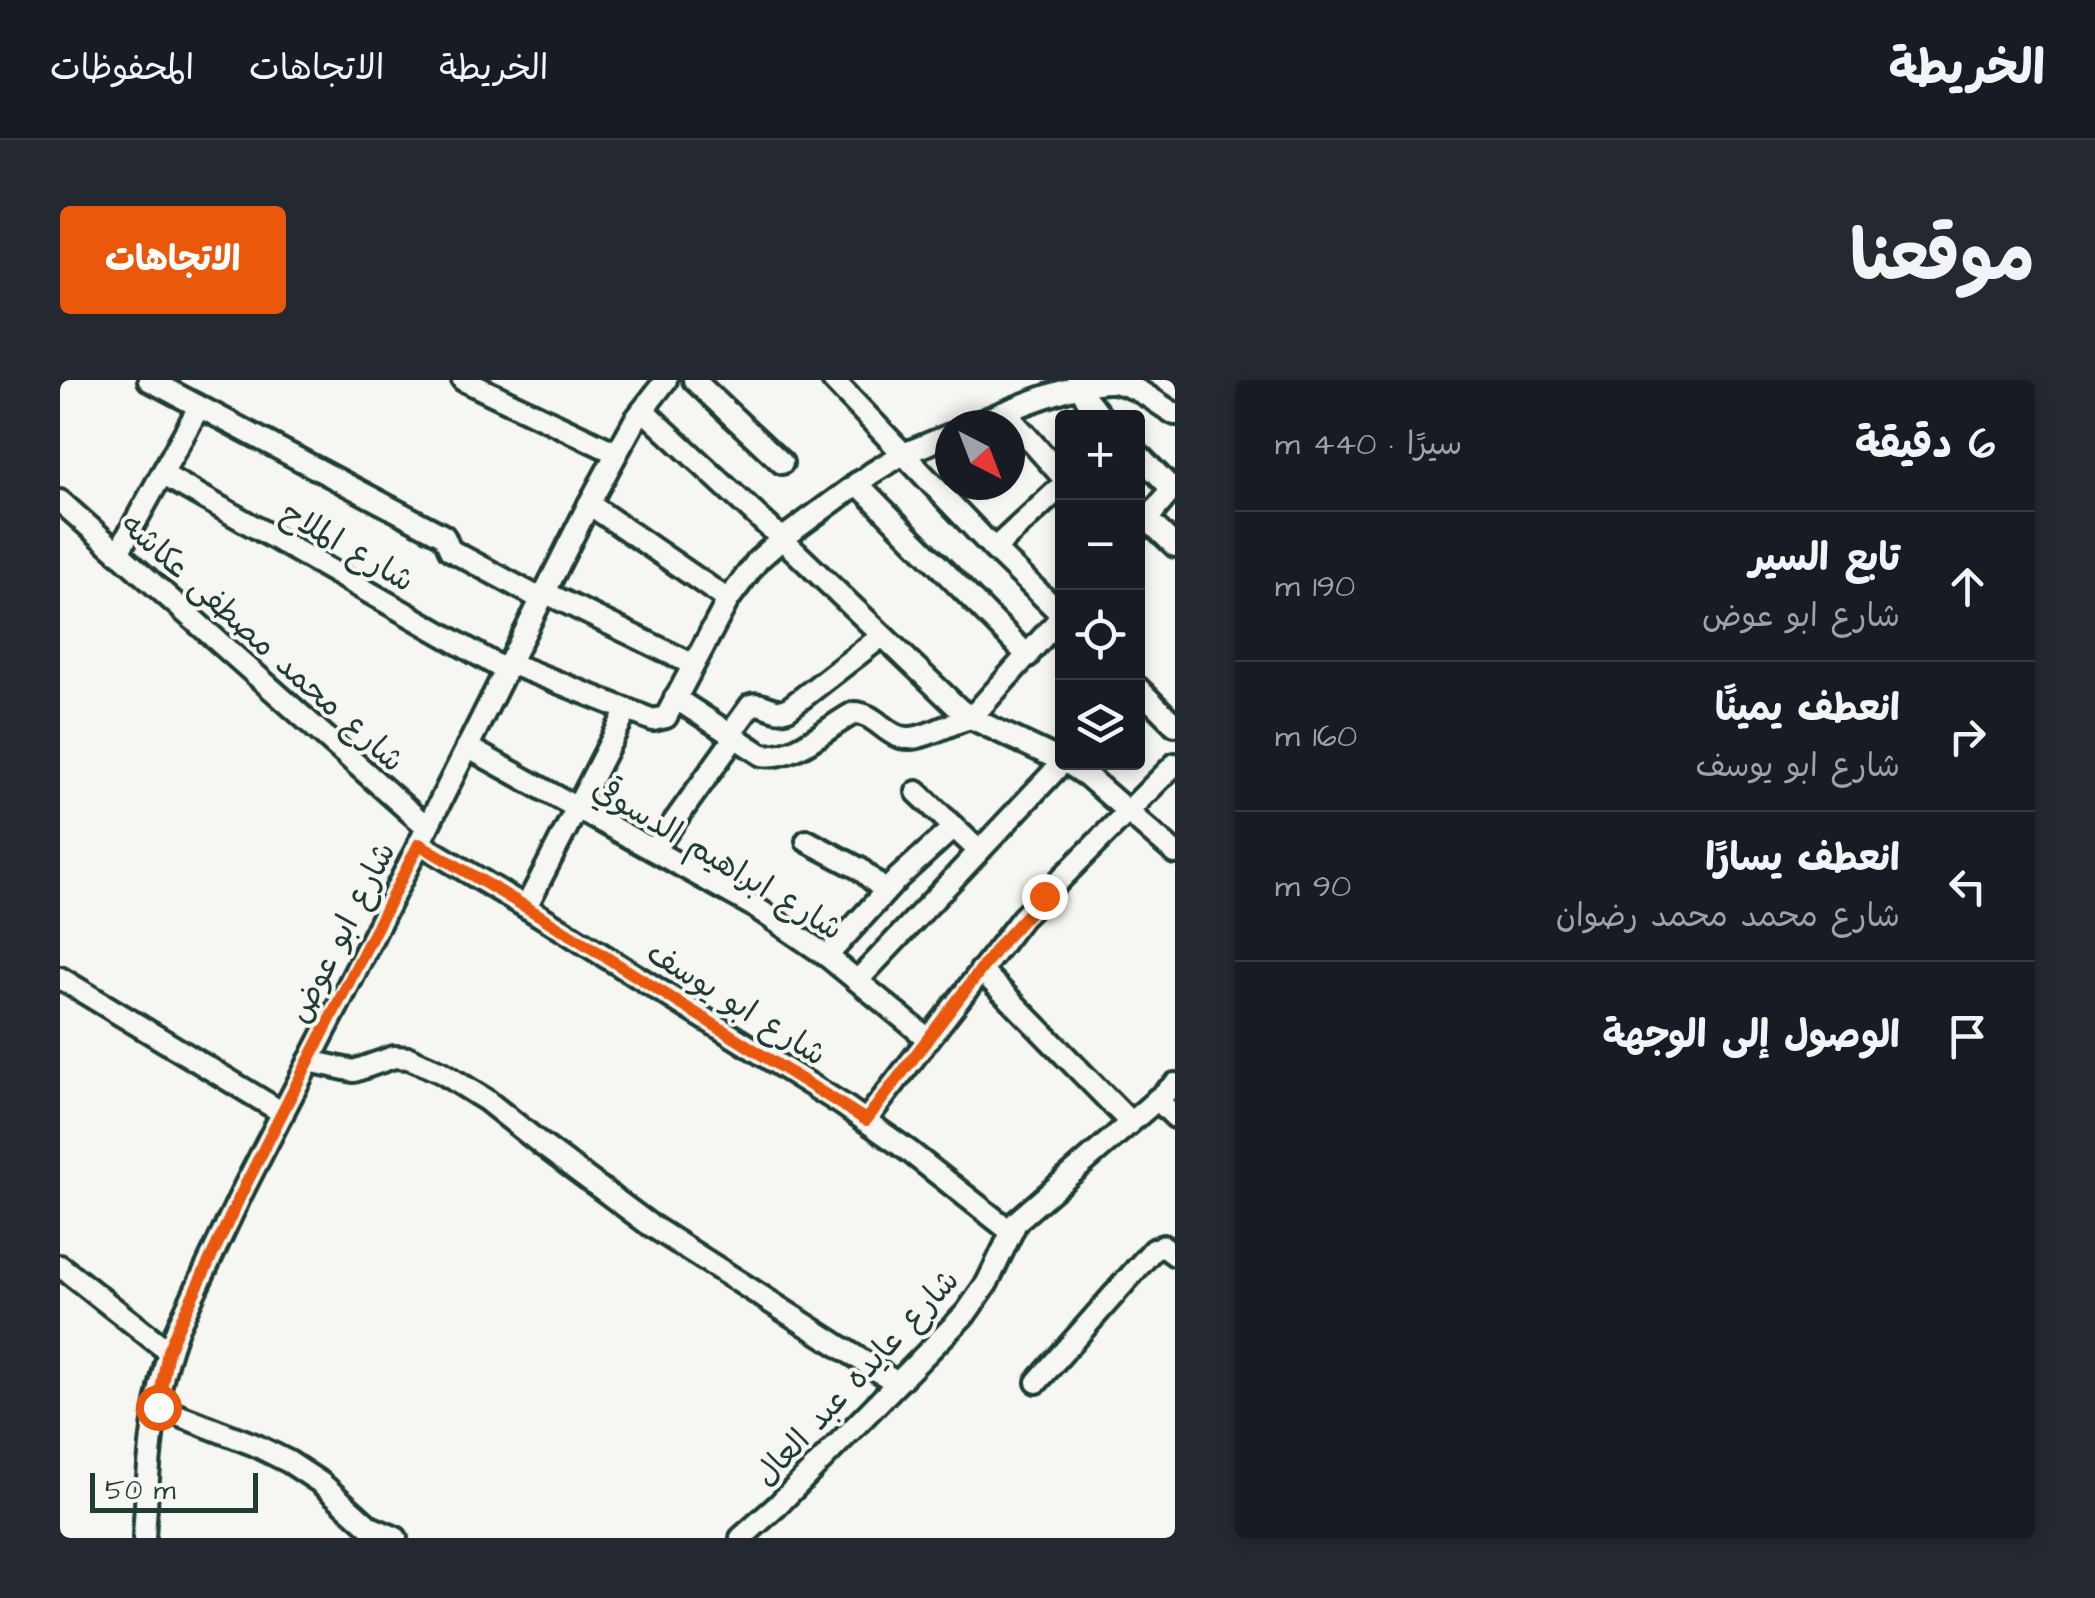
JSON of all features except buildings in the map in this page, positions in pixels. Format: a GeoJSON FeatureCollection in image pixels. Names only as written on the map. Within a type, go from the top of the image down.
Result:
{"type":"FeatureCollection","features":[{"type":"Feature","properties":{"kind":"street"},"geometry":{"type":"LineString","coordinates":[[150,380],[444,536],[450,550],[692,664]]}},
{"type":"Feature","properties":{"kind":"street"},"geometry":{"type":"LineString","coordinates":[[462,380],[616,453]]}},
{"type":"Feature","properties":{"kind":"street","name":"شارع ابو عوض"},"geometry":{"type":"LineString","coordinates":[[144,1538],[148,1472],[168,1351],[245,1186],[589,504],[642,410],[666,380]]}},
{"type":"Feature","properties":{"kind":"street"},"geometry":{"type":"LineString","coordinates":[[694,380],[782,463]]}},
{"type":"Feature","properties":{"kind":"street"},"geometry":{"type":"LineString","coordinates":[[833,380],[1055,609]]}},
{"type":"Feature","properties":{"kind":"street"},"geometry":{"type":"LineString","coordinates":[[1028,380],[1042,397]]}},
{"type":"Feature","properties":{"kind":"street"},"geometry":{"type":"LineString","coordinates":[[1010,410],[1079,383],[1114,382],[1150,387],[1175,414]]}},
{"type":"Feature","properties":{"kind":"street"},"geometry":{"type":"LineString","coordinates":[[1079,383],[1096,410]]}},
{"type":"Feature","properties":{"kind":"street"},"geometry":{"type":"LineString","coordinates":[[118,553],[199,407]]}},
{"type":"Feature","properties":{"kind":"street"},"geometry":{"type":"LineString","coordinates":[[642,410],[948,699],[972,718],[1055,758]]}},
{"type":"Feature","properties":{"kind":"street"},"geometry":{"type":"LineString","coordinates":[[1025,434],[1055,468]]}},
{"type":"Feature","properties":{"kind":"street"},"geometry":{"type":"LineString","coordinates":[[935,441],[904,454],[857,483],[782,539],[748,572],[728,600],[672,706],[774,757],[788,754],[854,714],[863,713],[889,732],[912,738],[972,718],[1055,624]]}},
{"type":"Feature","properties":{"kind":"street"},"geometry":{"type":"LineString","coordinates":[[1145,461],[1174,488],[1145,521]]}},
{"type":"Feature","properties":{"kind":"street","name":"شارع الملاح"},"geometry":{"type":"LineString","coordinates":[[162,474],[507,667],[658,720],[672,706]]}},
{"type":"Feature","properties":{"kind":"street"},"geometry":{"type":"LineString","coordinates":[[857,483],[1028,656]]}},
{"type":"Feature","properties":{"kind":"street"},"geometry":{"type":"LineString","coordinates":[[994,549],[1055,492]]}},
{"type":"Feature","properties":{"kind":"street","name":"شارع محمد مصطفى عكاشه"},"geometry":{"type":"LineString","coordinates":[[60,502],[423,836]]}},
{"type":"Feature","properties":{"kind":"street"},"geometry":{"type":"LineString","coordinates":[[589,504],[728,600]]}},
{"type":"Feature","properties":{"kind":"street"},"geometry":{"type":"LineString","coordinates":[[1145,526],[1175,546]]}},
{"type":"Feature","properties":{"kind":"street"},"geometry":{"type":"LineString","coordinates":[[654,850],[751,704],[774,711],[788,709],[882,636]]}},
{"type":"Feature","properties":{"kind":"street"},"geometry":{"type":"LineString","coordinates":[[1145,695],[1175,724]]}},
{"type":"Feature","properties":{"kind":"street"},"geometry":{"type":"LineString","coordinates":[[526,907],[628,710]]}},
{"type":"Feature","properties":{"kind":"street","name":"شارع ابراهيم الدسوقي"},"geometry":{"type":"LineString","coordinates":[[467,747],[752,905],[827,956],[927,1038]]}},
{"type":"Feature","properties":{"kind":"street"},"geometry":{"type":"LineString","coordinates":[[866,1120],[1022,918],[1175,764]]}},
{"type":"Feature","properties":{"kind":"street"},"geometry":{"type":"LineString","coordinates":[[858,980],[1056,770]]}},
{"type":"Feature","properties":{"kind":"street"},"geometry":{"type":"LineString","coordinates":[[1077,770],[1175,854]]}},
{"type":"Feature","properties":{"kind":"street"},"geometry":{"type":"LineString","coordinates":[[917,792],[979,851]]}},
{"type":"Feature","properties":{"kind":"street"},"geometry":{"type":"LineString","coordinates":[[827,956],[885,890],[954,827]]}},
{"type":"Feature","properties":{"kind":"street","name":"شارع ابو يوسف"},"geometry":{"type":"LineString","coordinates":[[423,836],[526,907],[866,1120],[1010,1231]]}},
{"type":"Feature","properties":{"kind":"street"},"geometry":{"type":"LineString","coordinates":[[807,841],[860,869],[885,890]]}},
{"type":"Feature","properties":{"kind":"street"},"geometry":{"type":"LineString","coordinates":[[981,970],[1130,1122]]}},
{"type":"Feature","properties":{"kind":"street"},"geometry":{"type":"LineString","coordinates":[[60,978],[283,1113]]}},
{"type":"Feature","properties":{"kind":"street"},"geometry":{"type":"LineString","coordinates":[[310,1061],[354,1072],[394,1056],[441,1072],[486,1100],[647,1222],[897,1384]]}},
{"type":"Feature","properties":{"kind":"street","name":"شارع عايده عبد العال"},"geometry":{"type":"LineString","coordinates":[[740,1538],[777,1506],[966,1313],[996,1266],[1010,1231],[1035,1204],[1175,1084]]}},
{"type":"Feature","properties":{"kind":"street"},"geometry":{"type":"LineString","coordinates":[[1157,1098],[1175,1118]]}},
{"type":"Feature","properties":{"kind":"street"},"geometry":{"type":"LineString","coordinates":[[1037,1382],[1153,1250],[1164,1246],[1175,1255]]}},
{"type":"Feature","properties":{"kind":"street"},"geometry":{"type":"LineString","coordinates":[[60,1266],[168,1351]]}},
{"type":"Feature","properties":{"kind":"street"},"geometry":{"type":"LineString","coordinates":[[158,1407],[289,1462],[322,1483],[370,1527],[396,1538]]}},
{"type":"Feature","properties":{"kind":"route"},"geometry":{"type":"LineString","coordinates":[[158,1407],[168,1351],[178,1327],[245,1186],[419,844],[866,1120],[1002,942],[1044,896]]}}]}
